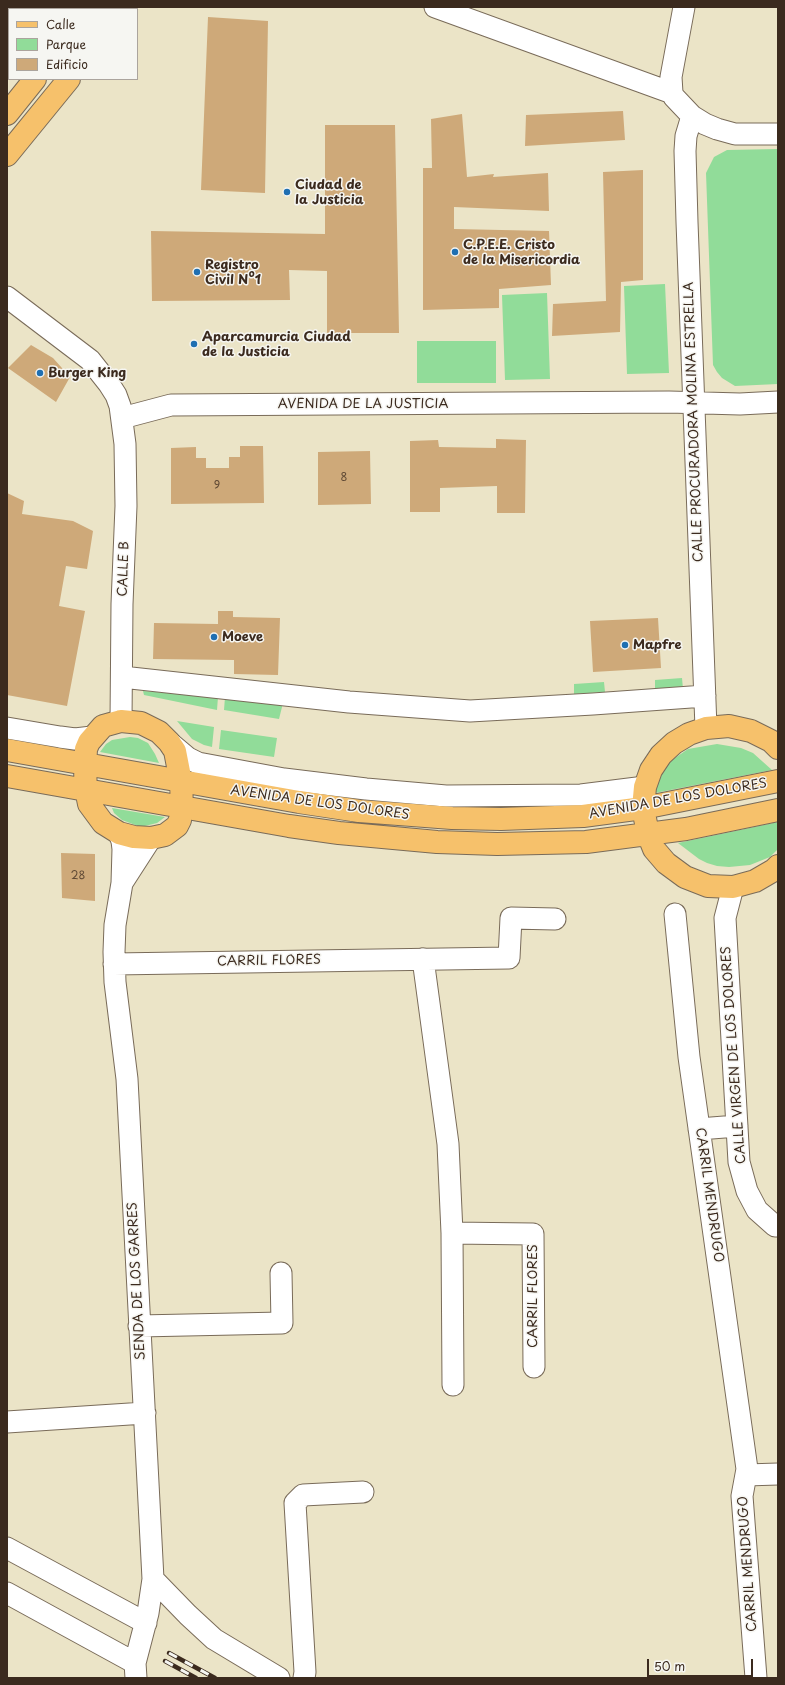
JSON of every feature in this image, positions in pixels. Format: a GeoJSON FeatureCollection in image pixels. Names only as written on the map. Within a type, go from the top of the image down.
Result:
{"type":"FeatureCollection","features":[{"type":"Feature","properties":{"kind":"main road"},"geometry":{"type":"LineString","coordinates":[[7,114],[34,80]]}},
{"type":"Feature","properties":{"kind":"main road"},"geometry":{"type":"LineString","coordinates":[[7,155],[68,80]]}},
{"type":"Feature","properties":{"kind":"main road"},"geometry":{"type":"LineString","coordinates":[[121,721],[148,726],[159,732],[169,742],[177,758],[182,782],[182,807],[180,820],[177,826],[165,835],[151,838],[134,837],[119,833],[103,823],[89,804],[86,789],[86,749],[92,737],[103,726],[109,723],[121,721]]}},
{"type":"Feature","properties":{"kind":"main road"},"geometry":{"type":"LineString","coordinates":[[778,748],[771,741],[751,731],[729,726],[706,728],[689,734],[674,743],[665,751],[651,770],[644,797],[648,834],[654,849],[666,863],[685,877],[708,886],[733,887],[755,881],[778,866]]}},
{"type":"Feature","properties":{"kind":"main road","name":"AVENIDA DE LOS DOLORES"},"geometry":{"type":"LineString","coordinates":[[7,750],[298,802],[409,816],[501,819],[583,816],[644,797],[778,780]]}},
{"type":"Feature","properties":{"kind":"main road","name":"AVENIDA DE LOS DOLORES"},"geometry":{"type":"LineString","coordinates":[[7,776],[339,833],[437,842],[497,844],[586,842],[686,829],[778,810]]}},
{"type":"Feature","properties":{"kind":"street"},"geometry":{"type":"LineString","coordinates":[[435,7],[672,93]]}},
{"type":"Feature","properties":{"kind":"street"},"geometry":{"type":"LineString","coordinates":[[684,7],[671,77],[672,93],[679,103],[692,116],[704,124],[717,129],[734,134],[778,134]]}},
{"type":"Feature","properties":{"kind":"street","name":"CALLE PROCURADORA MOLINA ESTRELLA"},"geometry":{"type":"LineString","coordinates":[[692,116],[686,136],[685,151],[706,728]]}},
{"type":"Feature","properties":{"kind":"street"},"geometry":{"type":"LineString","coordinates":[[7,297],[90,360],[116,395],[122,418]]}},
{"type":"Feature","properties":{"kind":"street","name":"AVENIDA DE LA JUSTICIA"},"geometry":{"type":"LineString","coordinates":[[122,418],[171,405],[778,402]]}},
{"type":"Feature","properties":{"kind":"street","name":"CALLE B"},"geometry":{"type":"LineString","coordinates":[[121,721],[122,604],[126,506],[125,444],[122,418]]}},
{"type":"Feature","properties":{"kind":"street"},"geometry":{"type":"LineString","coordinates":[[122,677],[350,702],[470,711],[571,706],[705,696]]}},
{"type":"Feature","properties":{"kind":"street"},"geometry":{"type":"LineString","coordinates":[[7,728],[75,739],[92,737]]}},
{"type":"Feature","properties":{"kind":"street"},"geometry":{"type":"LineString","coordinates":[[169,742],[188,758],[198,763],[284,779],[366,789],[446,796],[581,795],[644,797]]}},
{"type":"Feature","properties":{"kind":"street","name":"SENDA DE LOS GARRES"},"geometry":{"type":"LineString","coordinates":[[119,833],[123,849],[122,883],[115,925],[114,964],[127,1079],[153,1579],[139,1672]]}},
{"type":"Feature","properties":{"kind":"street"},"geometry":{"type":"LineString","coordinates":[[122,883],[151,838]]}},
{"type":"Feature","properties":{"kind":"street","name":"CALLE VIRGEN DE LOS DOLORES"},"geometry":{"type":"LineString","coordinates":[[708,886],[725,918]]}},
{"type":"Feature","properties":{"kind":"street","name":"CALLE VIRGEN DE LOS DOLORES"},"geometry":{"type":"LineString","coordinates":[[733,887],[725,918],[739,1162],[746,1191],[757,1210],[775,1226],[778,1226]]}},
{"type":"Feature","properties":{"kind":"street","name":"CARRIL MENDRUGO"},"geometry":{"type":"LineString","coordinates":[[675,914],[689,1057],[747,1469],[742,1496],[756,1678]]}},
{"type":"Feature","properties":{"kind":"street","name":"CARRIL FLORES"},"geometry":{"type":"LineString","coordinates":[[114,964],[509,958],[511,918],[555,919]]}},
{"type":"Feature","properties":{"kind":"street"},"geometry":{"type":"LineString","coordinates":[[423,959],[448,1144],[452,1233],[453,1385]]}},
{"type":"Feature","properties":{"kind":"street"},"geometry":{"type":"LineString","coordinates":[[699,1129],[737,1126]]}},
{"type":"Feature","properties":{"kind":"street","name":"CARRIL FLORES"},"geometry":{"type":"LineString","coordinates":[[452,1233],[533,1234],[534,1367]]}},
{"type":"Feature","properties":{"kind":"street"},"geometry":{"type":"LineString","coordinates":[[139,1326],[282,1323],[281,1273]]}},
{"type":"Feature","properties":{"kind":"street"},"geometry":{"type":"LineString","coordinates":[[7,1422],[144,1413]]}},
{"type":"Feature","properties":{"kind":"street"},"geometry":{"type":"LineString","coordinates":[[746,1475],[778,1474]]}},
{"type":"Feature","properties":{"kind":"street"},"geometry":{"type":"LineString","coordinates":[[304,1678],[305,1665],[295,1503],[303,1495],[363,1492]]}},
{"type":"Feature","properties":{"kind":"street"},"geometry":{"type":"LineString","coordinates":[[7,1548],[146,1623]]}},
{"type":"Feature","properties":{"kind":"street"},"geometry":{"type":"LineString","coordinates":[[153,1579],[214,1639],[279,1678]]}},
{"type":"Feature","properties":{"kind":"street"},"geometry":{"type":"LineString","coordinates":[[7,1593],[139,1672]]}},
{"type":"Feature","properties":{"kind":"green space"},"geometry":{"type":"Polygon","coordinates":[[[778,149],[778,384],[735,386],[722,378],[713,365],[706,173],[714,157],[727,150],[778,149]]]}},
{"type":"Feature","properties":{"kind":"green space"},"geometry":{"type":"Polygon","coordinates":[[[665,284],[669,373],[627,374],[624,286],[665,284]]]}},
{"type":"Feature","properties":{"kind":"green space"},"geometry":{"type":"Polygon","coordinates":[[[547,293],[550,379],[505,380],[502,295],[547,293]]]}},
{"type":"Feature","properties":{"kind":"green space"},"geometry":{"type":"Polygon","coordinates":[[[417,341],[496,341],[496,383],[417,383],[417,341]]]}},
{"type":"Feature","properties":{"kind":"green space"},"geometry":{"type":"Polygon","coordinates":[[[682,678],[683,689],[655,691],[655,680],[682,678]]]}},
{"type":"Feature","properties":{"kind":"green space"},"geometry":{"type":"Polygon","coordinates":[[[604,682],[605,692],[574,694],[574,684],[604,682]]]}},
{"type":"Feature","properties":{"kind":"green space"},"geometry":{"type":"Polygon","coordinates":[[[143,691],[218,697],[217,710],[144,695],[143,691]]]}},
{"type":"Feature","properties":{"kind":"green space"},"geometry":{"type":"Polygon","coordinates":[[[225,697],[283,703],[279,719],[224,710],[225,697]]]}},
{"type":"Feature","properties":{"kind":"green space"},"geometry":{"type":"Polygon","coordinates":[[[177,721],[214,727],[212,747],[192,739],[177,721]]]}},
{"type":"Feature","properties":{"kind":"green space"},"geometry":{"type":"Polygon","coordinates":[[[221,730],[277,738],[274,757],[219,749],[221,730]]]}},
{"type":"Feature","properties":{"kind":"green space"},"geometry":{"type":"Polygon","coordinates":[[[130,737],[138,738],[148,743],[159,763],[100,752],[106,744],[112,740],[130,737]]]}},
{"type":"Feature","properties":{"kind":"green space"},"geometry":{"type":"Polygon","coordinates":[[[717,744],[741,748],[753,753],[772,770],[655,793],[655,785],[662,767],[688,749],[717,744]]]}},
{"type":"Feature","properties":{"kind":"green space"},"geometry":{"type":"Polygon","coordinates":[[[112,808],[165,817],[157,823],[138,826],[122,820],[114,813],[112,808]]]}},
{"type":"Feature","properties":{"kind":"green space"},"geometry":{"type":"Polygon","coordinates":[[[778,822],[778,849],[770,857],[750,865],[729,867],[707,863],[699,859],[678,843],[778,822]]]}},
{"type":"Feature","properties":{"kind":"building"},"geometry":{"type":"Polygon","coordinates":[[[208,17],[268,21],[265,193],[201,190],[208,17]]]}},
{"type":"Feature","properties":{"kind":"building"},"geometry":{"type":"Polygon","coordinates":[[[623,111],[625,140],[525,146],[526,115],[623,111]]]}},
{"type":"Feature","properties":{"kind":"building"},"geometry":{"type":"Polygon","coordinates":[[[462,114],[467,177],[494,174],[493,177],[548,173],[549,211],[454,207],[454,229],[549,231],[551,285],[499,289],[499,308],[423,310],[423,168],[432,168],[431,119],[462,114]]]}},
{"type":"Feature","properties":{"kind":"building"},"geometry":{"type":"Polygon","coordinates":[[[325,125],[395,125],[399,333],[327,333],[327,271],[289,270],[290,300],[152,301],[151,231],[325,234],[325,125]]]}},
{"type":"Feature","properties":{"kind":"building"},"geometry":{"type":"Polygon","coordinates":[[[643,170],[643,280],[621,282],[620,332],[552,336],[553,304],[606,301],[603,172],[643,170]]]}},
{"type":"Feature","properties":{"kind":"building","name":"Burger King"},"geometry":{"type":"Polygon","coordinates":[[[31,345],[53,358],[70,377],[56,402],[8,368],[31,345]]]}},
{"type":"Feature","properties":{"kind":"building"},"geometry":{"type":"Polygon","coordinates":[[[496,439],[526,440],[525,513],[497,513],[497,486],[440,488],[440,512],[410,512],[410,441],[438,440],[439,447],[496,448],[496,439]]]}},
{"type":"Feature","properties":{"kind":"building"},"geometry":{"type":"Polygon","coordinates":[[[240,446],[263,446],[264,503],[171,504],[171,448],[196,447],[196,458],[206,458],[206,468],[229,468],[229,457],[240,457],[240,446]]]}},
{"type":"Feature","properties":{"kind":"building"},"geometry":{"type":"Polygon","coordinates":[[[370,451],[371,504],[318,505],[318,452],[370,451]]]}},
{"type":"Feature","properties":{"kind":"building"},"geometry":{"type":"Polygon","coordinates":[[[7,493],[24,501],[22,514],[73,521],[93,531],[87,569],[66,566],[59,606],[85,611],[67,706],[7,695],[7,493]]]}},
{"type":"Feature","properties":{"kind":"building"},"geometry":{"type":"Polygon","coordinates":[[[218,611],[233,611],[233,617],[280,618],[278,675],[234,674],[234,660],[153,659],[154,623],[218,624],[218,611]]]}},
{"type":"Feature","properties":{"kind":"building","name":"Mapfre"},"geometry":{"type":"Polygon","coordinates":[[[658,618],[661,668],[593,672],[590,621],[658,618]]]}},
{"type":"Feature","properties":{"kind":"building"},"geometry":{"type":"Polygon","coordinates":[[[61,853],[95,854],[95,901],[62,898],[61,853]]]}},
{"type":"Feature","properties":{"kind":"railway"},"geometry":{"type":"LineString","coordinates":[[169,1653],[215,1678]]}},
{"type":"Feature","properties":{"kind":"railway"},"geometry":{"type":"LineString","coordinates":[[165,1661],[196,1678]]}},
{"type":"Feature","properties":{"kind":"place","name":"Ciudad de la Justicia"},"geometry":{"type":"Point","coordinates":[287,192]}},
{"type":"Feature","properties":{"kind":"place","name":"C.P.E.E. Cristo de la Misericordia"},"geometry":{"type":"Point","coordinates":[455,252]}},
{"type":"Feature","properties":{"kind":"place","name":"Registro Civil Nº1"},"geometry":{"type":"Point","coordinates":[197,272]}},
{"type":"Feature","properties":{"kind":"place","name":"Aparcamurcia Ciudad de la Justicia"},"geometry":{"type":"Point","coordinates":[194,344]}},
{"type":"Feature","properties":{"kind":"place","name":"Burger King"},"geometry":{"type":"Point","coordinates":[40,373]}},
{"type":"Feature","properties":{"kind":"place","name":"Moeve"},"geometry":{"type":"Point","coordinates":[214,637]}},
{"type":"Feature","properties":{"kind":"place","name":"Mapfre"},"geometry":{"type":"Point","coordinates":[625,645]}}]}
